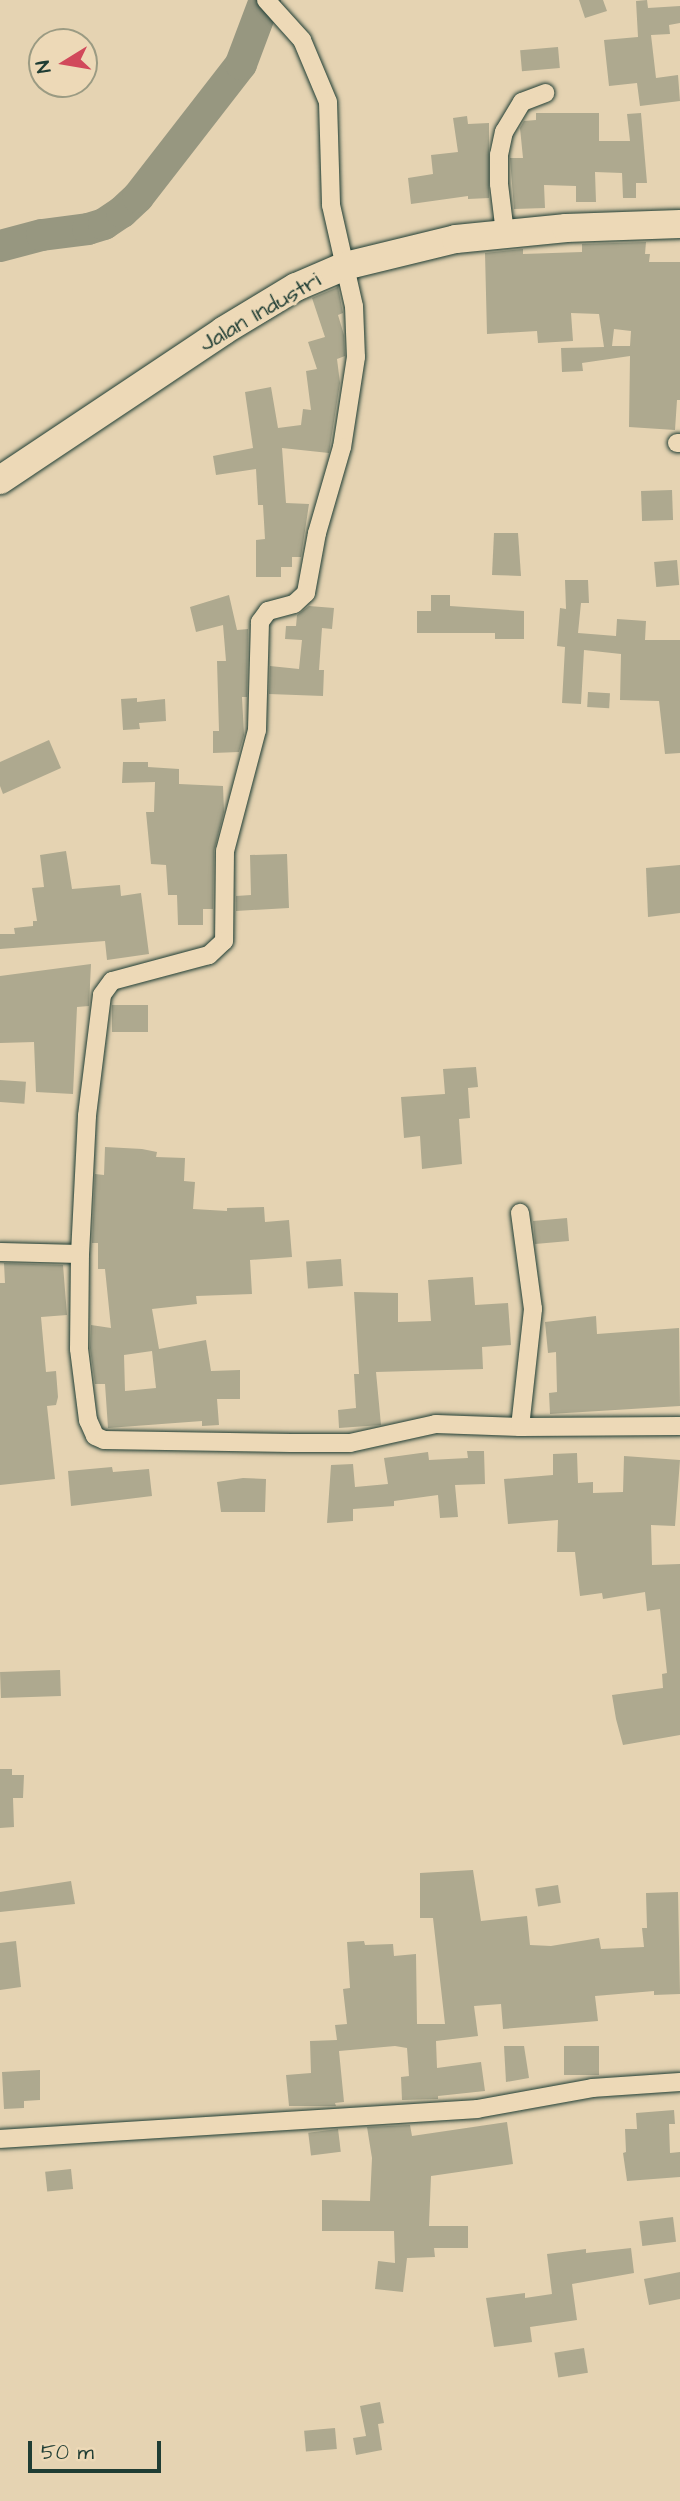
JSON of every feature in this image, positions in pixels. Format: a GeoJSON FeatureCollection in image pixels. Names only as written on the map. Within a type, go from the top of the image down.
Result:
{"type":"FeatureCollection","features":[{"type":"Feature","properties":{"kind":"main road","name":"Jalan Industri"},"geometry":{"type":"LineString","coordinates":[[0,480],[223,331],[296,287],[345,266],[432,243],[505,233],[680,224]]}},
{"type":"Feature","properties":{"kind":"street"},"geometry":{"type":"LineString","coordinates":[[270,3],[302,40],[328,102],[331,205],[354,306],[357,337],[342,447],[320,522],[306,593],[294,604],[268,611],[260,622],[257,730],[225,851],[224,941],[215,953],[112,981],[102,995],[87,1116],[80,1254],[79,1349],[86,1408],[95,1436],[104,1440],[350,1443],[436,1424],[520,1427],[680,1426]]}},
{"type":"Feature","properties":{"kind":"street"},"geometry":{"type":"LineString","coordinates":[[505,233],[499,184],[499,155],[504,132],[522,102],[545,93]]}},
{"type":"Feature","properties":{"kind":"street"},"geometry":{"type":"LineString","coordinates":[[520,1213],[533,1309],[520,1427]]}},
{"type":"Feature","properties":{"kind":"street"},"geometry":{"type":"LineString","coordinates":[[0,1252],[80,1254]]}},
{"type":"Feature","properties":{"kind":"street"},"geometry":{"type":"LineString","coordinates":[[0,2139],[477,2109],[592,2088],[680,2082]]}},
{"type":"Feature","properties":{"kind":"building"},"geometry":{"type":"Polygon","coordinates":[[[579,0],[603,0],[607,11],[585,18],[579,0]]]}},
{"type":"Feature","properties":{"kind":"building"},"geometry":{"type":"Polygon","coordinates":[[[647,0],[648,8],[680,6],[680,23],[669,25],[670,34],[651,35],[656,78],[678,75],[680,101],[640,106],[637,83],[609,86],[604,40],[638,37],[636,1],[647,0]]]}},
{"type":"Feature","properties":{"kind":"building"},"geometry":{"type":"Polygon","coordinates":[[[558,47],[560,68],[522,71],[520,50],[558,47]]]}},
{"type":"Feature","properties":{"kind":"building"},"geometry":{"type":"Polygon","coordinates":[[[536,113],[599,113],[599,141],[630,141],[627,114],[641,113],[647,183],[636,183],[636,198],[623,198],[622,173],[595,172],[596,202],[576,202],[576,186],[544,185],[545,208],[514,209],[510,158],[523,158],[520,128],[524,121],[536,120],[536,113]]]}},
{"type":"Feature","properties":{"kind":"building"},"geometry":{"type":"Polygon","coordinates":[[[467,116],[468,124],[489,123],[489,198],[468,199],[468,196],[411,204],[408,178],[433,174],[431,155],[458,152],[453,118],[467,116]]]}},
{"type":"Feature","properties":{"kind":"building"},"geometry":{"type":"Polygon","coordinates":[[[646,242],[645,254],[650,254],[649,262],[680,262],[680,400],[677,400],[675,430],[629,427],[630,356],[582,363],[583,371],[562,372],[561,348],[604,347],[599,314],[571,313],[573,341],[538,343],[537,331],[487,334],[485,253],[523,249],[523,254],[582,252],[582,244],[646,242]],[[614,329],[612,346],[630,346],[631,331],[614,329]]]}},
{"type":"Feature","properties":{"kind":"building"},"geometry":{"type":"Polygon","coordinates":[[[338,287],[343,313],[338,315],[344,335],[345,356],[337,359],[340,383],[329,453],[282,448],[286,503],[309,504],[301,557],[292,557],[292,567],[281,567],[281,577],[256,577],[256,540],[265,539],[263,505],[258,505],[256,469],[216,475],[213,456],[253,448],[245,392],[271,387],[278,428],[301,425],[303,409],[311,410],[306,371],[317,369],[308,342],[325,337],[312,298],[338,287]]]}},
{"type":"Feature","properties":{"kind":"building"},"geometry":{"type":"Polygon","coordinates":[[[672,490],[673,520],[642,521],[641,491],[672,490]]]}},
{"type":"Feature","properties":{"kind":"building"},"geometry":{"type":"Polygon","coordinates":[[[494,533],[518,533],[521,576],[492,575],[494,533]]]}},
{"type":"Feature","properties":{"kind":"building"},"geometry":{"type":"Polygon","coordinates":[[[677,560],[679,585],[656,587],[654,562],[677,560]]]}},
{"type":"Feature","properties":{"kind":"building"},"geometry":{"type":"Polygon","coordinates":[[[565,580],[588,580],[589,603],[581,603],[578,633],[616,636],[617,619],[646,621],[645,640],[680,640],[680,753],[665,754],[659,701],[620,700],[621,654],[584,650],[581,704],[562,703],[565,647],[557,646],[560,608],[566,609],[565,580]]]}},
{"type":"Feature","properties":{"kind":"building"},"geometry":{"type":"Polygon","coordinates":[[[229,595],[237,630],[248,629],[247,697],[242,697],[244,735],[239,752],[213,753],[213,731],[219,731],[217,661],[226,661],[223,625],[196,632],[190,607],[229,595]]]}},
{"type":"Feature","properties":{"kind":"building"},"geometry":{"type":"Polygon","coordinates":[[[431,595],[450,595],[450,606],[524,611],[524,639],[495,639],[495,633],[417,633],[417,611],[431,611],[431,595]]]}},
{"type":"Feature","properties":{"kind":"building"},"geometry":{"type":"Polygon","coordinates":[[[309,606],[334,608],[332,629],[322,628],[319,670],[324,670],[323,696],[269,694],[270,666],[299,669],[302,640],[285,639],[286,626],[296,626],[297,615],[309,606]]]}},
{"type":"Feature","properties":{"kind":"building"},"geometry":{"type":"Polygon","coordinates":[[[588,692],[610,693],[609,708],[587,707],[588,692]]]}},
{"type":"Feature","properties":{"kind":"building"},"geometry":{"type":"Polygon","coordinates":[[[137,698],[137,702],[165,699],[166,721],[139,723],[140,729],[123,730],[121,699],[137,698]]]}},
{"type":"Feature","properties":{"kind":"building"},"geometry":{"type":"Polygon","coordinates":[[[49,740],[61,768],[3,794],[0,786],[0,762],[49,740]]]}},
{"type":"Feature","properties":{"kind":"building"},"geometry":{"type":"Polygon","coordinates":[[[123,762],[148,762],[148,767],[179,769],[179,784],[223,786],[224,812],[214,851],[213,909],[203,909],[203,925],[178,925],[177,895],[168,895],[166,865],[151,864],[146,812],[154,812],[155,782],[122,783],[123,762]]]}},
{"type":"Feature","properties":{"kind":"building"},"geometry":{"type":"Polygon","coordinates":[[[66,851],[72,889],[120,885],[121,896],[141,893],[149,954],[107,960],[105,941],[0,949],[0,934],[15,934],[14,928],[33,926],[33,921],[37,921],[32,888],[44,887],[40,855],[66,851]]]}},
{"type":"Feature","properties":{"kind":"building"},"geometry":{"type":"Polygon","coordinates":[[[287,854],[289,908],[236,911],[236,896],[251,895],[250,855],[287,854]]]}},
{"type":"Feature","properties":{"kind":"building"},"geometry":{"type":"Polygon","coordinates":[[[680,865],[680,913],[648,917],[646,868],[680,865]]]}},
{"type":"Feature","properties":{"kind":"building"},"geometry":{"type":"Polygon","coordinates":[[[91,964],[89,1006],[77,1007],[73,1094],[36,1092],[34,1042],[0,1043],[0,976],[91,964]]]}},
{"type":"Feature","properties":{"kind":"building"},"geometry":{"type":"Polygon","coordinates":[[[112,1005],[148,1005],[148,1032],[112,1032],[112,1005]]]}},
{"type":"Feature","properties":{"kind":"building"},"geometry":{"type":"Polygon","coordinates":[[[476,1067],[478,1087],[468,1088],[470,1118],[459,1119],[462,1164],[422,1169],[420,1136],[404,1138],[401,1097],[445,1094],[443,1069],[476,1067]]]}},
{"type":"Feature","properties":{"kind":"building"},"geometry":{"type":"Polygon","coordinates":[[[0,1080],[26,1082],[24,1104],[0,1102],[0,1080]]]}},
{"type":"Feature","properties":{"kind":"building"},"geometry":{"type":"Polygon","coordinates":[[[105,1147],[142,1149],[157,1152],[156,1157],[185,1158],[184,1181],[195,1182],[193,1209],[227,1211],[227,1208],[264,1207],[265,1222],[289,1220],[292,1257],[250,1260],[252,1294],[196,1296],[197,1304],[152,1309],[159,1349],[206,1340],[211,1371],[240,1370],[240,1399],[217,1399],[219,1425],[202,1426],[202,1421],[108,1428],[105,1384],[95,1384],[90,1348],[91,1325],[111,1328],[105,1269],[98,1269],[98,1243],[92,1243],[95,1174],[104,1175],[105,1147]],[[152,1351],[124,1355],[125,1391],[156,1388],[152,1351]]]}},
{"type":"Feature","properties":{"kind":"building"},"geometry":{"type":"Polygon","coordinates":[[[567,1218],[569,1241],[535,1244],[533,1221],[567,1218]]]}},
{"type":"Feature","properties":{"kind":"building"},"geometry":{"type":"Polygon","coordinates":[[[341,1259],[343,1286],[308,1288],[306,1261],[341,1259]]]}},
{"type":"Feature","properties":{"kind":"building"},"geometry":{"type":"Polygon","coordinates":[[[4,1263],[63,1265],[67,1315],[41,1317],[46,1372],[56,1371],[56,1405],[47,1406],[55,1479],[0,1485],[0,1283],[5,1283],[4,1263]]]}},
{"type":"Feature","properties":{"kind":"building"},"geometry":{"type":"Polygon","coordinates":[[[473,1277],[475,1305],[508,1303],[511,1345],[482,1347],[483,1369],[376,1372],[381,1425],[339,1428],[338,1410],[356,1408],[354,1374],[359,1374],[354,1292],[398,1293],[398,1322],[431,1321],[428,1280],[473,1277]]]}},
{"type":"Feature","properties":{"kind":"building"},"geometry":{"type":"Polygon","coordinates":[[[596,1316],[597,1334],[679,1328],[680,1406],[550,1414],[549,1393],[557,1392],[556,1352],[548,1353],[545,1322],[596,1316]]]}},
{"type":"Feature","properties":{"kind":"building"},"geometry":{"type":"Polygon","coordinates":[[[467,1451],[484,1451],[485,1484],[455,1485],[458,1517],[440,1518],[438,1495],[394,1501],[394,1506],[353,1509],[353,1521],[327,1523],[331,1465],[353,1464],[355,1487],[388,1484],[384,1458],[428,1452],[429,1460],[468,1458],[467,1451]]]}},
{"type":"Feature","properties":{"kind":"building"},"geometry":{"type":"Polygon","coordinates":[[[577,1453],[578,1483],[593,1482],[593,1493],[623,1492],[624,1456],[680,1460],[675,1526],[651,1525],[652,1565],[680,1564],[680,1735],[623,1745],[612,1695],[663,1688],[662,1674],[667,1673],[660,1609],[647,1611],[645,1592],[603,1599],[602,1593],[580,1596],[575,1552],[557,1552],[558,1520],[508,1524],[504,1479],[553,1475],[553,1454],[577,1453]]]}},
{"type":"Feature","properties":{"kind":"building"},"geometry":{"type":"Polygon","coordinates":[[[112,1467],[113,1472],[149,1469],[152,1496],[71,1506],[68,1471],[112,1467]]]}},
{"type":"Feature","properties":{"kind":"building"},"geometry":{"type":"Polygon","coordinates":[[[243,1478],[266,1479],[265,1512],[221,1512],[217,1482],[243,1478]]]}},
{"type":"Feature","properties":{"kind":"building"},"geometry":{"type":"Polygon","coordinates":[[[60,1670],[61,1696],[1,1698],[0,1672],[60,1670]]]}},
{"type":"Feature","properties":{"kind":"building"},"geometry":{"type":"Polygon","coordinates":[[[0,1769],[12,1769],[12,1775],[24,1775],[23,1798],[13,1798],[14,1827],[0,1828],[0,1769]]]}},
{"type":"Feature","properties":{"kind":"building"},"geometry":{"type":"Polygon","coordinates":[[[473,1870],[481,1921],[527,1916],[530,1945],[551,1946],[599,1938],[601,1949],[644,1947],[642,1928],[647,1928],[646,1893],[678,1892],[680,1994],[654,1995],[654,1991],[595,1996],[598,2021],[503,2029],[501,2004],[474,2006],[478,2036],[436,2041],[437,2068],[481,2062],[485,2091],[438,2096],[438,2099],[402,2100],[401,2077],[409,2076],[407,2048],[395,2046],[339,2051],[344,2102],[335,2103],[336,2106],[289,2106],[286,2075],[311,2073],[310,2041],[337,2040],[335,2025],[347,2024],[343,1989],[350,1988],[347,1942],[364,1941],[365,1945],[393,1944],[394,1956],[416,1954],[417,2024],[445,2024],[433,1918],[420,1918],[420,1873],[473,1870]]]}},
{"type":"Feature","properties":{"kind":"building"},"geometry":{"type":"Polygon","coordinates":[[[71,1881],[75,1904],[0,1912],[0,1892],[71,1881]]]}},
{"type":"Feature","properties":{"kind":"building"},"geometry":{"type":"Polygon","coordinates":[[[558,1885],[561,1903],[538,1906],[535,1889],[558,1885]]]}},
{"type":"Feature","properties":{"kind":"building"},"geometry":{"type":"Polygon","coordinates":[[[16,1941],[21,1987],[0,1990],[0,1943],[16,1941]]]}},
{"type":"Feature","properties":{"kind":"building"},"geometry":{"type":"Polygon","coordinates":[[[504,2046],[524,2046],[529,2078],[506,2082],[504,2046]]]}},
{"type":"Feature","properties":{"kind":"building"},"geometry":{"type":"Polygon","coordinates":[[[564,2046],[599,2046],[599,2075],[564,2075],[564,2046]]]}},
{"type":"Feature","properties":{"kind":"building"},"geometry":{"type":"Polygon","coordinates":[[[40,2070],[40,2100],[24,2101],[24,2108],[4,2109],[2,2072],[40,2070]]]}},
{"type":"Feature","properties":{"kind":"building"},"geometry":{"type":"Polygon","coordinates":[[[674,2110],[675,2124],[669,2124],[670,2153],[680,2152],[680,2177],[627,2181],[623,2153],[626,2152],[625,2129],[637,2129],[636,2113],[674,2110]]]}},
{"type":"Feature","properties":{"kind":"building"},"geometry":{"type":"Polygon","coordinates":[[[507,2122],[513,2164],[431,2176],[429,2226],[468,2226],[468,2248],[434,2248],[435,2257],[407,2258],[403,2292],[375,2289],[378,2261],[395,2263],[394,2231],[322,2231],[322,2200],[370,2201],[372,2158],[367,2127],[410,2125],[412,2136],[507,2122]]]}},
{"type":"Feature","properties":{"kind":"building"},"geometry":{"type":"Polygon","coordinates":[[[338,2129],[341,2152],[311,2155],[308,2133],[338,2129]]]}},
{"type":"Feature","properties":{"kind":"building"},"geometry":{"type":"Polygon","coordinates":[[[71,2169],[73,2189],[47,2192],[45,2172],[71,2169]]]}},
{"type":"Feature","properties":{"kind":"building"},"geometry":{"type":"Polygon","coordinates":[[[673,2217],[676,2242],[642,2246],[639,2221],[673,2217]]]}},
{"type":"Feature","properties":{"kind":"building"},"geometry":{"type":"Polygon","coordinates":[[[631,2248],[634,2273],[572,2284],[577,2320],[530,2327],[532,2342],[494,2347],[486,2298],[525,2293],[525,2298],[552,2294],[547,2254],[586,2249],[586,2253],[631,2248]]]}},
{"type":"Feature","properties":{"kind":"building"},"geometry":{"type":"Polygon","coordinates":[[[680,2272],[680,2299],[649,2305],[644,2279],[680,2272]]]}},
{"type":"Feature","properties":{"kind":"building"},"geometry":{"type":"Polygon","coordinates":[[[584,2348],[588,2373],[558,2377],[554,2353],[584,2348]]]}},
{"type":"Feature","properties":{"kind":"building"},"geometry":{"type":"Polygon","coordinates":[[[380,2402],[384,2423],[378,2424],[382,2450],[356,2455],[353,2438],[366,2436],[360,2406],[380,2402]]]}},
{"type":"Feature","properties":{"kind":"building"},"geometry":{"type":"Polygon","coordinates":[[[335,2428],[337,2449],[306,2452],[304,2431],[335,2428]]]}},
{"type":"Feature","properties":{"kind":"waterway"},"geometry":{"type":"LineString","coordinates":[[0,246],[42,235],[88,229],[104,224],[122,212],[138,197],[241,64],[265,0]]}}]}
